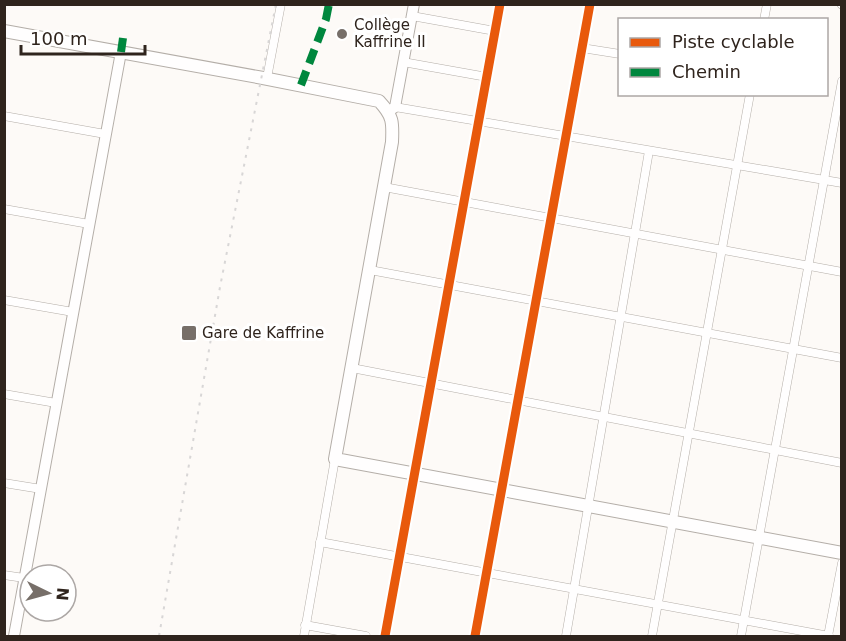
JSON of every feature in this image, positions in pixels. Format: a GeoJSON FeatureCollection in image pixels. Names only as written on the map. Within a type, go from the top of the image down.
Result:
{"type":"FeatureCollection","features":[{"type":"Feature","properties":{"kind":"main road"},"geometry":{"type":"LineString","coordinates":[[413,10],[392,109],[393,125],[384,186],[335,459],[842,553]]}},
{"type":"Feature","properties":{"kind":"main road"},"geometry":{"type":"LineString","coordinates":[[4,31],[267,78],[379,101],[392,109]]}},
{"type":"Feature","properties":{"kind":"main road"},"geometry":{"type":"LineString","coordinates":[[27,563],[121,52]]}},
{"type":"Feature","properties":{"kind":"main road"},"geometry":{"type":"LineString","coordinates":[[14,636],[18,613]]}},
{"type":"Feature","properties":{"kind":"street"},"geometry":{"type":"LineString","coordinates":[[267,78],[281,4]]}},
{"type":"Feature","properties":{"kind":"street"},"geometry":{"type":"LineString","coordinates":[[385,636],[500,4]]}},
{"type":"Feature","properties":{"kind":"street"},"geometry":{"type":"LineString","coordinates":[[475,636],[590,4]]}},
{"type":"Feature","properties":{"kind":"street"},"geometry":{"type":"LineString","coordinates":[[413,10],[495,31]]}},
{"type":"Feature","properties":{"kind":"street"},"geometry":{"type":"LineString","coordinates":[[582,48],[618,54]]}},
{"type":"Feature","properties":{"kind":"street"},"geometry":{"type":"LineString","coordinates":[[403,62],[487,77]]}},
{"type":"Feature","properties":{"kind":"street"},"geometry":{"type":"LineString","coordinates":[[741,636],[842,81]]}},
{"type":"Feature","properties":{"kind":"street"},"geometry":{"type":"LineString","coordinates":[[652,636],[750,96]]}},
{"type":"Feature","properties":{"kind":"street"},"geometry":{"type":"LineString","coordinates":[[392,109],[479,121],[842,183]]}},
{"type":"Feature","properties":{"kind":"street"},"geometry":{"type":"LineString","coordinates":[[4,116],[105,134]]}},
{"type":"Feature","properties":{"kind":"street"},"geometry":{"type":"LineString","coordinates":[[566,636],[649,150]]}},
{"type":"Feature","properties":{"kind":"street"},"geometry":{"type":"LineString","coordinates":[[384,186],[842,272]]}},
{"type":"Feature","properties":{"kind":"street"},"geometry":{"type":"LineString","coordinates":[[4,209],[89,224]]}},
{"type":"Feature","properties":{"kind":"street"},"geometry":{"type":"LineString","coordinates":[[370,270],[842,358]]}},
{"type":"Feature","properties":{"kind":"street"},"geometry":{"type":"LineString","coordinates":[[4,300],[73,312]]}},
{"type":"Feature","properties":{"kind":"street"},"geometry":{"type":"LineString","coordinates":[[352,368],[842,463]]}},
{"type":"Feature","properties":{"kind":"street"},"geometry":{"type":"LineString","coordinates":[[4,394],[56,403]]}},
{"type":"Feature","properties":{"kind":"street"},"geometry":{"type":"LineString","coordinates":[[303,636],[335,459]]}},
{"type":"Feature","properties":{"kind":"street"},"geometry":{"type":"LineString","coordinates":[[4,483],[41,489]]}},
{"type":"Feature","properties":{"kind":"street"},"geometry":{"type":"LineString","coordinates":[[320,542],[829,636],[842,563]]}},
{"type":"Feature","properties":{"kind":"street"},"geometry":{"type":"LineString","coordinates":[[306,626],[366,636]]}},
{"type":"Feature","properties":{"kind":"railway"},"geometry":{"type":"LineString","coordinates":[[159,636],[220,287],[276,4]]}},
{"type":"Feature","properties":{"kind":"marked path"},"geometry":{"type":"LineString","coordinates":[[301,85],[326,19],[329,4]]}},
{"type":"Feature","properties":{"kind":"marked path"},"geometry":{"type":"LineString","coordinates":[[121,52],[123,38]]}},
{"type":"Feature","properties":{"kind":"cycle path"},"geometry":{"type":"LineString","coordinates":[[385,636],[500,4]]}},
{"type":"Feature","properties":{"kind":"cycle path"},"geometry":{"type":"LineString","coordinates":[[475,636],[590,4]]}},
{"type":"Feature","properties":{"kind":"place","name":"Collège Kaffrine II"},"geometry":{"type":"Point","coordinates":[342,34]}},
{"type":"Feature","properties":{"kind":"place","name":"Gare de Kaffrine"},"geometry":{"type":"Point","coordinates":[189,333]}}]}
